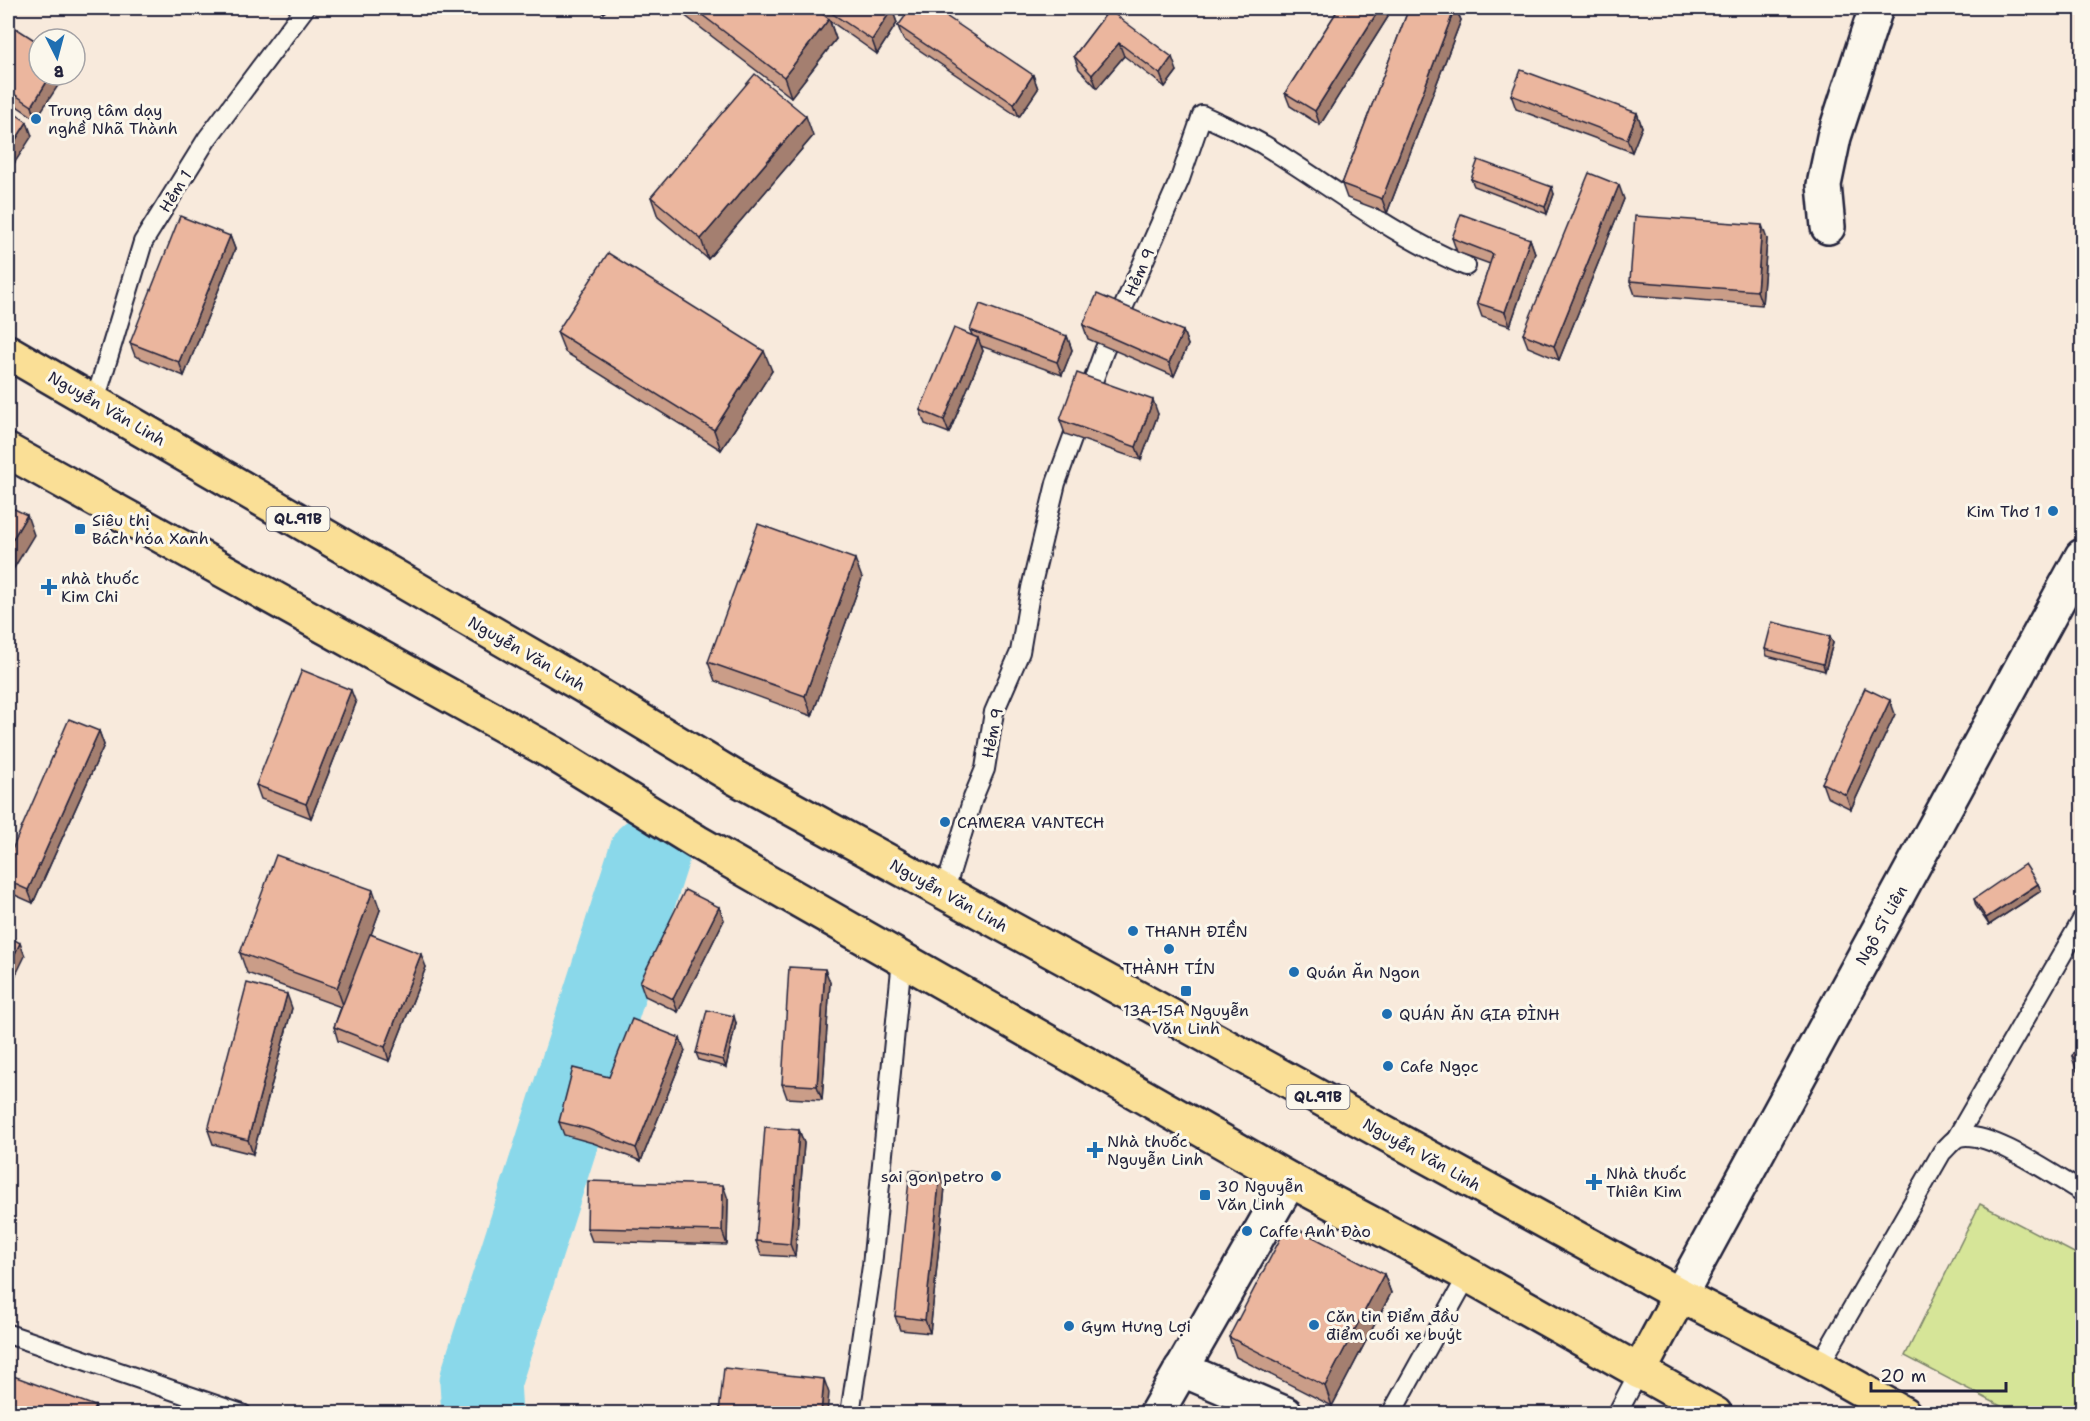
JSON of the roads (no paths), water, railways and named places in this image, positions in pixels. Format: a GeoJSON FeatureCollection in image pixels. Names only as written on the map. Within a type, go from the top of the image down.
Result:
{"type":"FeatureCollection","features":[{"type":"Feature","properties":{"kind":"highway","name":"Nguyễn Văn Linh"},"geometry":{"type":"LineString","coordinates":[[8,352],[587,688],[734,777],[1680,1295],[1819,1366],[1904,1413]]}},
{"type":"Feature","properties":{"kind":"highway"},"geometry":{"type":"LineString","coordinates":[[8,451],[553,753],[697,842],[1290,1180],[1468,1275],[1715,1413]]}},
{"type":"Feature","properties":{"kind":"highway"},"geometry":{"type":"LineString","coordinates":[[1639,1372],[1680,1295]]}},
{"type":"Feature","properties":{"kind":"street"},"geometry":{"type":"LineString","coordinates":[[1828,227],[1824,185],[1834,137],[1876,8]]}},
{"type":"Feature","properties":{"kind":"street","name":"Ngô Sĩ Liên"},"geometry":{"type":"LineString","coordinates":[[1680,1295],[2082,556]]}},
{"type":"Feature","properties":{"kind":"street"},"geometry":{"type":"LineString","coordinates":[[1156,1413],[1290,1180]]}},
{"type":"Feature","properties":{"kind":"street"},"geometry":{"type":"LineString","coordinates":[[1181,1369],[1286,1413]]}},
{"type":"Feature","properties":{"kind":"lane","name":"Hẻm 1"},"geometry":{"type":"LineString","coordinates":[[95,401],[143,242],[207,139],[305,8]]}},
{"type":"Feature","properties":{"kind":"lane","name":"Hẻm 9"},"geometry":{"type":"LineString","coordinates":[[944,893],[985,769],[994,712],[1020,652],[1031,588],[1056,483],[1104,351],[1179,179],[1202,115],[1263,145],[1370,214],[1439,255],[1466,266]]}},
{"type":"Feature","properties":{"kind":"lane"},"geometry":{"type":"LineString","coordinates":[[1819,1366],[1942,1152],[1957,1137],[2082,920]]}},
{"type":"Feature","properties":{"kind":"lane"},"geometry":{"type":"LineString","coordinates":[[850,1413],[872,1266],[902,959]]}},
{"type":"Feature","properties":{"kind":"lane"},"geometry":{"type":"LineString","coordinates":[[1957,1137],[1975,1136],[1995,1142],[2082,1192]]}},
{"type":"Feature","properties":{"kind":"lane"},"geometry":{"type":"LineString","coordinates":[[1391,1413],[1468,1275]]}},
{"type":"Feature","properties":{"kind":"lane"},"geometry":{"type":"LineString","coordinates":[[8,1334],[242,1413]]}},
{"type":"Feature","properties":{"kind":"lane"},"geometry":{"type":"LineString","coordinates":[[1617,1413],[1639,1372]]}},
{"type":"Feature","properties":{"kind":"waterway"},"geometry":{"type":"LineString","coordinates":[[482,1414],[480,1382],[649,855]]}},
{"type":"Feature","properties":{"kind":"place","name":"Trung tâm dạy nghề Nhã Thành"},"geometry":{"type":"Point","coordinates":[36,119]}},
{"type":"Feature","properties":{"kind":"place","name":"Kim Thơ 1"},"geometry":{"type":"Point","coordinates":[2053,511]}},
{"type":"Feature","properties":{"kind":"place","name":"Siêu thị Bách hóa Xanh"},"geometry":{"type":"Point","coordinates":[80,529]}},
{"type":"Feature","properties":{"kind":"place","name":"nhà thuốc Kim Chi"},"geometry":{"type":"Point","coordinates":[49,587]}},
{"type":"Feature","properties":{"kind":"place","name":"CAMERA VANTECH"},"geometry":{"type":"Point","coordinates":[945,822]}},
{"type":"Feature","properties":{"kind":"place","name":"THANH ĐIỀN"},"geometry":{"type":"Point","coordinates":[1133,931]}},
{"type":"Feature","properties":{"kind":"place","name":"THÀNH TÍN"},"geometry":{"type":"Point","coordinates":[1169,949]}},
{"type":"Feature","properties":{"kind":"place","name":"Quán Ăn Ngon"},"geometry":{"type":"Point","coordinates":[1294,972]}},
{"type":"Feature","properties":{"kind":"place","name":"13A-15A Nguyễn Văn Linh"},"geometry":{"type":"Point","coordinates":[1186,991]}},
{"type":"Feature","properties":{"kind":"place","name":"QUÁN ĂN GIA ĐÌNH"},"geometry":{"type":"Point","coordinates":[1387,1014]}},
{"type":"Feature","properties":{"kind":"place","name":"Cafe Ngọc"},"geometry":{"type":"Point","coordinates":[1388,1066]}},
{"type":"Feature","properties":{"kind":"place","name":"Nhà thuốc Nguyễn Linh"},"geometry":{"type":"Point","coordinates":[1095,1150]}},
{"type":"Feature","properties":{"kind":"place","name":"sai gon petro"},"geometry":{"type":"Point","coordinates":[996,1176]}},
{"type":"Feature","properties":{"kind":"place","name":"Nhà thuốc Thiên Kim"},"geometry":{"type":"Point","coordinates":[1594,1182]}},
{"type":"Feature","properties":{"kind":"place","name":"30 Nguyễn Văn Linh"},"geometry":{"type":"Point","coordinates":[1205,1195]}},
{"type":"Feature","properties":{"kind":"place","name":"Caffe Anh Đào"},"geometry":{"type":"Point","coordinates":[1247,1231]}},
{"type":"Feature","properties":{"kind":"place","name":"Căn tin Điểm đầu điểm cuối xe buýt"},"geometry":{"type":"Point","coordinates":[1314,1325]}},
{"type":"Feature","properties":{"kind":"place","name":"Gym Hưng Lợi"},"geometry":{"type":"Point","coordinates":[1069,1326]}}]}
